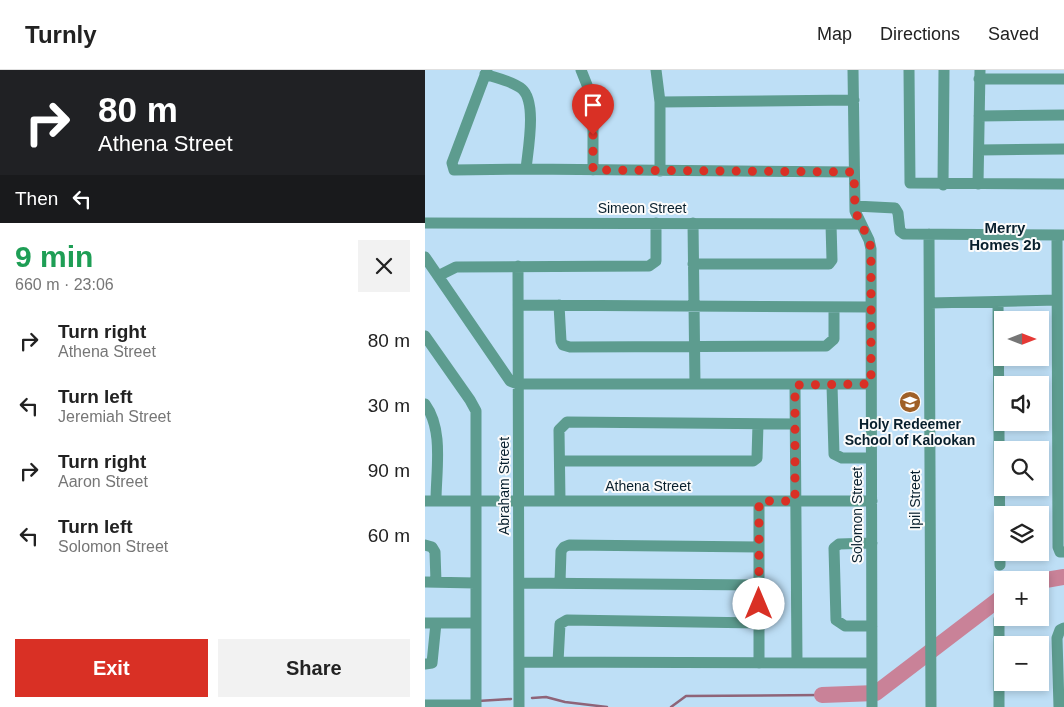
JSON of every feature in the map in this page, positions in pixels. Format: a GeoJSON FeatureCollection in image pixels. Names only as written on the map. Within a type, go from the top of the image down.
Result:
{"type":"FeatureCollection","features":[{"type":"Feature","properties":{"kind":"street"},"geometry":{"type":"LineString","coordinates":[[581,70],[593,100],[593,170]]}},
{"type":"Feature","properties":{"kind":"street"},"geometry":{"type":"LineString","coordinates":[[656,70],[660,102],[660,171]]}},
{"type":"Feature","properties":{"kind":"street","name":"Solomon Street"},"geometry":{"type":"LineString","coordinates":[[853,70],[855,206],[860,224],[870,244],[872,707]]}},
{"type":"Feature","properties":{"kind":"street"},"geometry":{"type":"LineString","coordinates":[[909,70],[910,183],[943,185],[1064,184]]}},
{"type":"Feature","properties":{"kind":"street"},"geometry":{"type":"LineString","coordinates":[[943,185],[944,70]]}},
{"type":"Feature","properties":{"kind":"street"},"geometry":{"type":"LineString","coordinates":[[526,169],[530,122],[528,99],[519,86],[486,72],[451,167],[454,170],[854,172]]}},
{"type":"Feature","properties":{"kind":"street"},"geometry":{"type":"LineString","coordinates":[[978,184],[980,75],[1058,76]]}},
{"type":"Feature","properties":{"kind":"street"},"geometry":{"type":"LineString","coordinates":[[660,102],[854,100]]}},
{"type":"Feature","properties":{"kind":"street"},"geometry":{"type":"LineString","coordinates":[[979,116],[1064,115]]}},
{"type":"Feature","properties":{"kind":"street"},"geometry":{"type":"LineString","coordinates":[[979,150],[1064,150]]}},
{"type":"Feature","properties":{"kind":"street"},"geometry":{"type":"LineString","coordinates":[[855,206],[895,208],[901,233],[1060,235],[1057,300],[1061,550]]}},
{"type":"Feature","properties":{"kind":"street","name":"Simeon Street"},"geometry":{"type":"LineString","coordinates":[[425,223],[860,224]]}},
{"type":"Feature","properties":{"kind":"street"},"geometry":{"type":"LineString","coordinates":[[438,276],[456,267],[649,266],[656,261],[656,223]]}},
{"type":"Feature","properties":{"kind":"street"},"geometry":{"type":"LineString","coordinates":[[693,223],[695,384]]}},
{"type":"Feature","properties":{"kind":"street"},"geometry":{"type":"LineString","coordinates":[[693,264],[829,264],[832,260],[831,224]]}},
{"type":"Feature","properties":{"kind":"street","name":"Ipil Street"},"geometry":{"type":"LineString","coordinates":[[929,234],[931,707]]}},
{"type":"Feature","properties":{"kind":"street"},"geometry":{"type":"LineString","coordinates":[[425,257],[510,381],[518,384],[871,384]]}},
{"type":"Feature","properties":{"kind":"street","name":"Abraham Street"},"geometry":{"type":"LineString","coordinates":[[518,266],[519,707]]}},
{"type":"Feature","properties":{"kind":"street"},"geometry":{"type":"LineString","coordinates":[[930,303],[1057,300]]}},
{"type":"Feature","properties":{"kind":"street"},"geometry":{"type":"LineString","coordinates":[[998,302],[1000,565]]}},
{"type":"Feature","properties":{"kind":"street"},"geometry":{"type":"LineString","coordinates":[[518,305],[871,308]]}},
{"type":"Feature","properties":{"kind":"street"},"geometry":{"type":"LineString","coordinates":[[559,305],[560,337],[566,346],[694,347],[826,346],[834,339],[834,307]]}},
{"type":"Feature","properties":{"kind":"street"},"geometry":{"type":"LineString","coordinates":[[425,336],[471,400],[476,411],[476,706],[432,706]]}},
{"type":"Feature","properties":{"kind":"street"},"geometry":{"type":"LineString","coordinates":[[795,385],[797,663]]}},
{"type":"Feature","properties":{"kind":"street"},"geometry":{"type":"LineString","coordinates":[[832,385],[834,454],[839,458],[871,458]]}},
{"type":"Feature","properties":{"kind":"street"},"geometry":{"type":"LineString","coordinates":[[425,404],[430,420],[431,501]]}},
{"type":"Feature","properties":{"kind":"street"},"geometry":{"type":"LineString","coordinates":[[560,501],[561,461],[559,430],[567,422],[795,424]]}},
{"type":"Feature","properties":{"kind":"street"},"geometry":{"type":"LineString","coordinates":[[561,461],[753,460],[757,458],[758,453],[757,424]]}},
{"type":"Feature","properties":{"kind":"street","name":"Athena Street"},"geometry":{"type":"LineString","coordinates":[[431,501],[872,501]]}},
{"type":"Feature","properties":{"kind":"street"},"geometry":{"type":"LineString","coordinates":[[759,501],[759,663]]}},
{"type":"Feature","properties":{"kind":"street"},"geometry":{"type":"LineString","coordinates":[[872,543],[839,544],[834,548],[836,620],[845,626],[872,626]]}},
{"type":"Feature","properties":{"kind":"street"},"geometry":{"type":"LineString","coordinates":[[425,545],[432,547],[435,552],[431,582],[475,583]]}},
{"type":"Feature","properties":{"kind":"street"},"geometry":{"type":"LineString","coordinates":[[560,582],[561,551],[569,545],[759,547]]}},
{"type":"Feature","properties":{"kind":"street"},"geometry":{"type":"LineString","coordinates":[[519,583],[759,585]]}},
{"type":"Feature","properties":{"kind":"street"},"geometry":{"type":"LineString","coordinates":[[558,662],[560,624],[567,620],[759,623]]}},
{"type":"Feature","properties":{"kind":"street"},"geometry":{"type":"LineString","coordinates":[[425,664],[432,662],[434,657],[431,623],[475,623]]}},
{"type":"Feature","properties":{"kind":"street"},"geometry":{"type":"LineString","coordinates":[[999,626],[999,707]]}},
{"type":"Feature","properties":{"kind":"street"},"geometry":{"type":"LineString","coordinates":[[1059,707],[1057,638],[1062,629]]}},
{"type":"Feature","properties":{"kind":"street"},"geometry":{"type":"LineString","coordinates":[[519,662],[872,663]]}},
{"type":"Feature","properties":{"kind":"waterway"},"geometry":{"type":"LineString","coordinates":[[1049,580],[1064,577]]}},
{"type":"Feature","properties":{"kind":"waterway"},"geometry":{"type":"LineString","coordinates":[[822,695],[876,693],[994,603]]}},
{"type":"Feature","properties":{"kind":"waterway"},"geometry":{"type":"LineString","coordinates":[[671,707],[686,696],[822,695]]}},
{"type":"Feature","properties":{"kind":"waterway"},"geometry":{"type":"LineString","coordinates":[[532,698],[546,697],[565,702],[607,707]]}},
{"type":"Feature","properties":{"kind":"waterway"},"geometry":{"type":"LineString","coordinates":[[478,701],[511,699]]}},
{"type":"Feature","properties":{"kind":"place","name":"Holy Redeemer School of Kalookan"},"geometry":{"type":"Point","coordinates":[910,402]}},
{"type":"Feature","properties":{"kind":"district","name":"Merry Homes 2b"},"geometry":{"type":"Point","coordinates":[1005,236]}},
{"type":"Feature","properties":{"kind":"route"},"geometry":{"type":"LineString","coordinates":[[593,135],[593,170],[854,172],[855,211],[869,240],[871,249],[871,384],[795,385],[795,501],[759,501],[759,604]]}}]}
